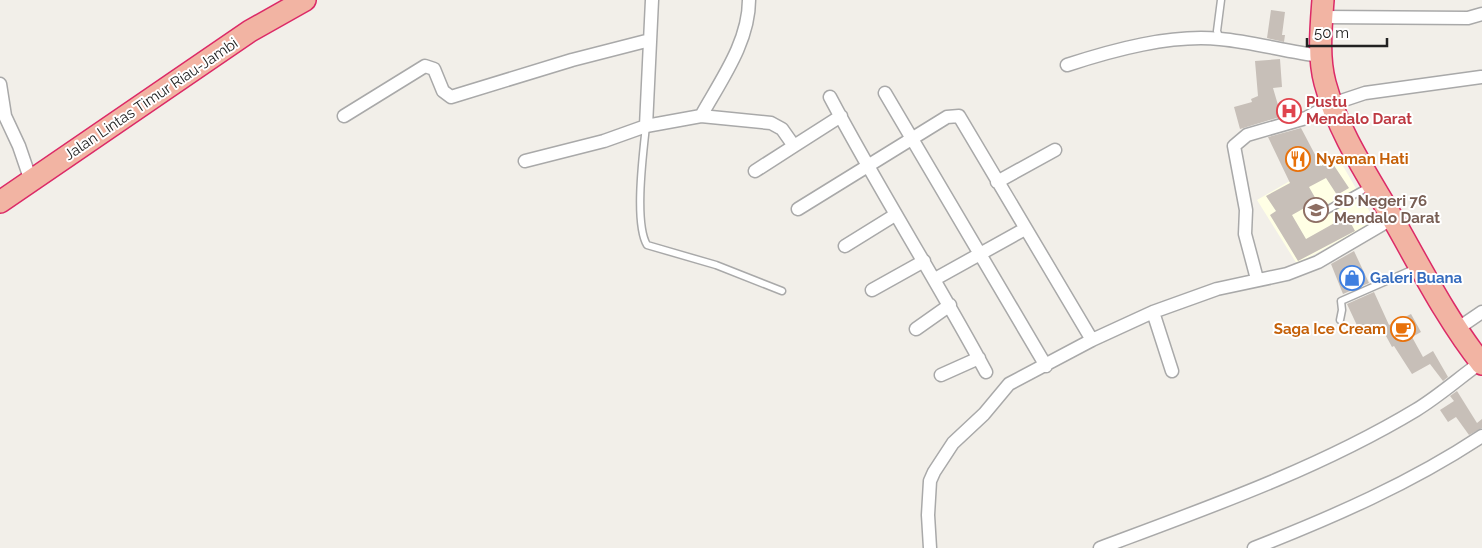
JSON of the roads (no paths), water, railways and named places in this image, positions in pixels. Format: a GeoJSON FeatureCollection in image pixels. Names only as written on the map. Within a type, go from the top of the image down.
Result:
{"type":"FeatureCollection","features":[{"type":"Feature","properties":{"kind":"highway","name":"Jalan Lintas Timur Riau-Jambi"},"geometry":{"type":"LineString","coordinates":[[0,202],[250,31],[305,0]]}},
{"type":"Feature","properties":{"kind":"highway"},"geometry":{"type":"LineString","coordinates":[[1322,8],[1321,56],[1325,82],[1347,139],[1457,329],[1481,363]]}},
{"type":"Feature","properties":{"kind":"street"},"geometry":{"type":"LineString","coordinates":[[646,126],[652,0]]}},
{"type":"Feature","properties":{"kind":"street"},"geometry":{"type":"LineString","coordinates":[[701,116],[728,67],[747,26],[749,0]]}},
{"type":"Feature","properties":{"kind":"street"},"geometry":{"type":"LineString","coordinates":[[1322,8],[1468,18],[1482,14]]}},
{"type":"Feature","properties":{"kind":"street"},"geometry":{"type":"LineString","coordinates":[[1067,65],[1134,46],[1202,38],[1220,39],[1321,56]]}},
{"type":"Feature","properties":{"kind":"street"},"geometry":{"type":"LineString","coordinates":[[344,116],[425,66],[434,69],[442,91],[451,97],[572,60],[650,40]]}},
{"type":"Feature","properties":{"kind":"street"},"geometry":{"type":"LineString","coordinates":[[1256,279],[1246,234],[1246,210],[1234,146],[1247,135],[1306,118],[1332,104],[1365,93],[1389,88],[1481,77]]}},
{"type":"Feature","properties":{"kind":"street"},"geometry":{"type":"LineString","coordinates":[[0,84],[4,116],[19,146],[31,182]]}},
{"type":"Feature","properties":{"kind":"street"},"geometry":{"type":"LineString","coordinates":[[885,93],[1046,366]]}},
{"type":"Feature","properties":{"kind":"street"},"geometry":{"type":"LineString","coordinates":[[830,97],[867,167],[935,279],[986,372]]}},
{"type":"Feature","properties":{"kind":"street"},"geometry":{"type":"LineString","coordinates":[[525,161],[604,141],[646,126],[701,116],[771,123],[782,129],[794,146]]}},
{"type":"Feature","properties":{"kind":"street"},"geometry":{"type":"LineString","coordinates":[[755,171],[841,116]]}},
{"type":"Feature","properties":{"kind":"street"},"geometry":{"type":"LineString","coordinates":[[798,208],[947,117],[959,116],[1092,340]]}},
{"type":"Feature","properties":{"kind":"street"},"geometry":{"type":"LineString","coordinates":[[997,182],[1055,150]]}},
{"type":"Feature","properties":{"kind":"street"},"geometry":{"type":"LineString","coordinates":[[845,246],[895,215]]}},
{"type":"Feature","properties":{"kind":"street"},"geometry":{"type":"LineString","coordinates":[[930,548],[928,515],[930,481],[934,472],[953,443],[984,414],[1006,388],[1092,340],[1153,312],[1217,289],[1256,279],[1287,274],[1318,262],[1393,218]]}},
{"type":"Feature","properties":{"kind":"street"},"geometry":{"type":"LineString","coordinates":[[935,279],[1025,229]]}},
{"type":"Feature","properties":{"kind":"street"},"geometry":{"type":"LineString","coordinates":[[872,290],[924,261]]}},
{"type":"Feature","properties":{"kind":"street"},"geometry":{"type":"LineString","coordinates":[[916,329],[950,305]]}},
{"type":"Feature","properties":{"kind":"street"},"geometry":{"type":"LineString","coordinates":[[1153,312],[1172,370]]}},
{"type":"Feature","properties":{"kind":"street"},"geometry":{"type":"LineString","coordinates":[[1457,329],[1482,312]]}},
{"type":"Feature","properties":{"kind":"street"},"geometry":{"type":"LineString","coordinates":[[941,374],[979,358]]}},
{"type":"Feature","properties":{"kind":"street"},"geometry":{"type":"LineString","coordinates":[[1100,548],[1196,513],[1351,446],[1418,409],[1481,363]]}},
{"type":"Feature","properties":{"kind":"street"},"geometry":{"type":"LineString","coordinates":[[1254,548],[1326,520],[1401,483],[1482,436]]}},
{"type":"Feature","properties":{"kind":"lane"},"geometry":{"type":"LineString","coordinates":[[1220,39],[1217,31],[1221,0]]}},
{"type":"Feature","properties":{"kind":"lane"},"geometry":{"type":"LineString","coordinates":[[646,126],[641,178],[641,229],[647,245],[716,265],[782,291]]}},
{"type":"Feature","properties":{"kind":"lane"},"geometry":{"type":"LineString","coordinates":[[1318,215],[1373,185]]}},
{"type":"Feature","properties":{"kind":"lane"},"geometry":{"type":"LineString","coordinates":[[1340,320],[1341,301],[1420,266]]}},
{"type":"Feature","properties":{"kind":"place","name":"Pustu Mendalo Darat"},"geometry":{"type":"Point","coordinates":[1289,111]}},
{"type":"Feature","properties":{"kind":"place","name":"Nyaman Hati"},"geometry":{"type":"Point","coordinates":[1298,159]}},
{"type":"Feature","properties":{"kind":"place","name":"SD Negeri 76 Mendalo Darat"},"geometry":{"type":"Point","coordinates":[1316,210]}},
{"type":"Feature","properties":{"kind":"place","name":"Galeri Buana"},"geometry":{"type":"Point","coordinates":[1352,278]}},
{"type":"Feature","properties":{"kind":"place","name":"Saga Ice Cream"},"geometry":{"type":"Point","coordinates":[1403,329]}}]}
